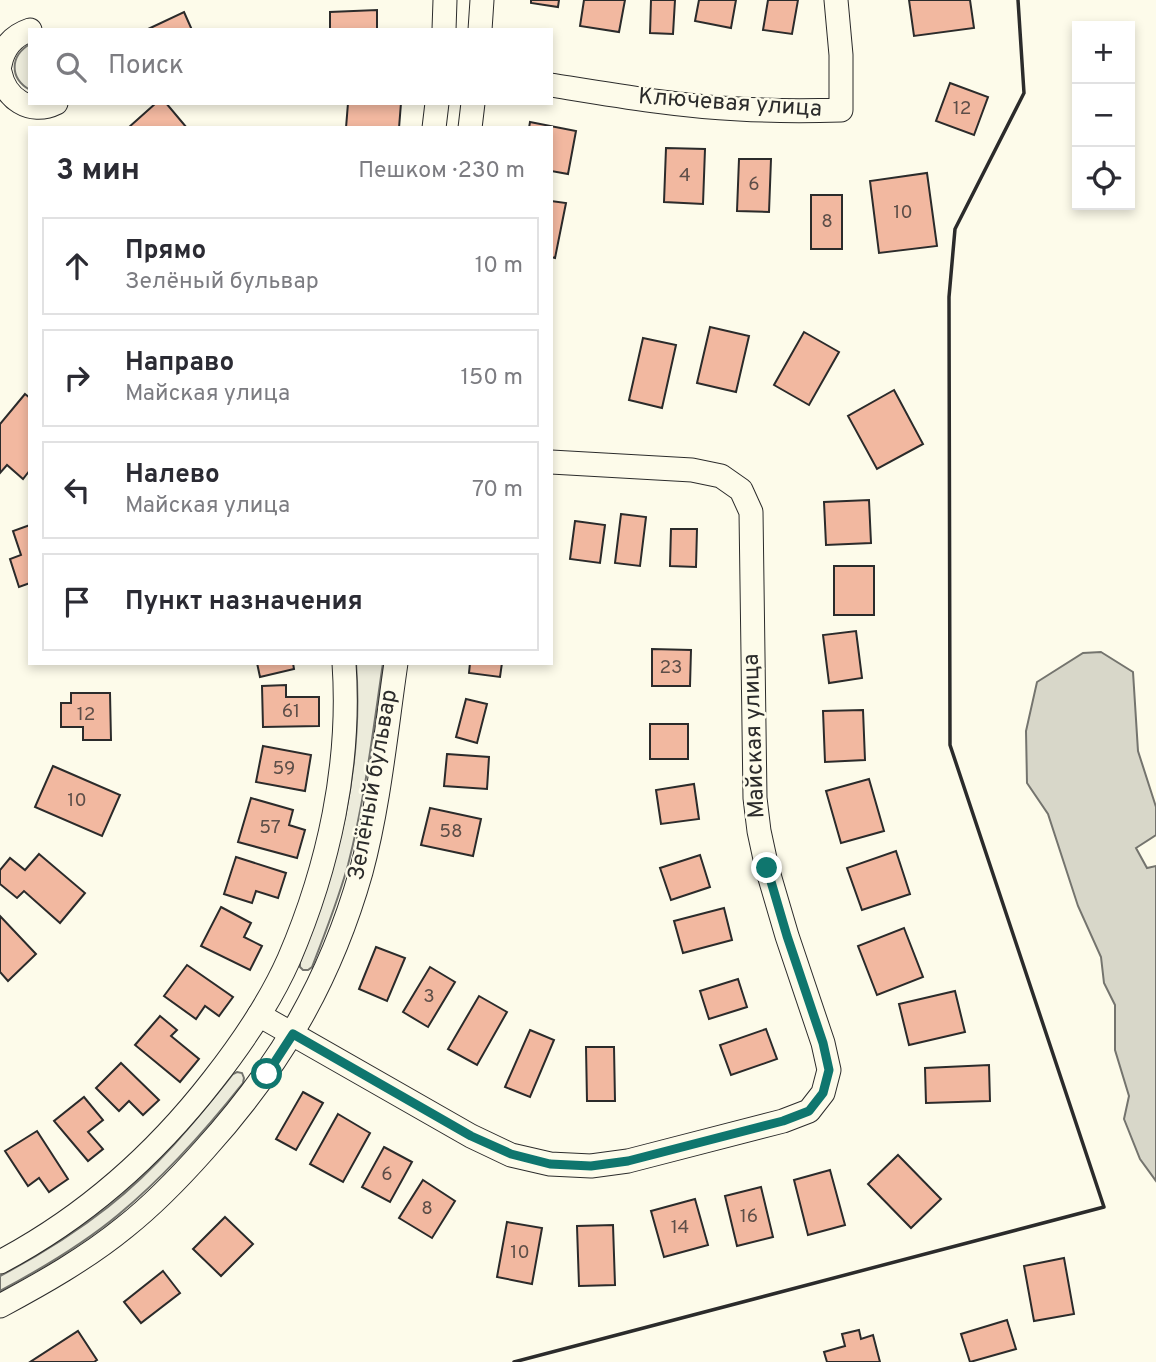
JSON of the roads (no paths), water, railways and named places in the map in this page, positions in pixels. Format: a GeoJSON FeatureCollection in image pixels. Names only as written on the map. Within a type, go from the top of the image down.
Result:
{"type":"FeatureCollection","features":[{"type":"Feature","properties":{"kind":"street"},"geometry":{"type":"LineString","coordinates":[[444,28],[445,0]]}},
{"type":"Feature","properties":{"kind":"street"},"geometry":{"type":"LineString","coordinates":[[481,28],[482,0]]}},
{"type":"Feature","properties":{"kind":"street","name":"Ключевая улица"},"geometry":{"type":"LineString","coordinates":[[553,85],[705,107],[786,111],[841,110],[841,55],[836,0]]}},
{"type":"Feature","properties":{"kind":"street"},"geometry":{"type":"LineString","coordinates":[[0,65],[2,54],[18,33]]}},
{"type":"Feature","properties":{"kind":"street"},"geometry":{"type":"LineString","coordinates":[[0,72],[2,83],[10,95],[21,104],[35,108],[52,105]]}},
{"type":"Feature","properties":{"kind":"street"},"geometry":{"type":"LineString","coordinates":[[434,126],[437,105]]}},
{"type":"Feature","properties":{"kind":"street"},"geometry":{"type":"LineString","coordinates":[[470,126],[473,105]]}},
{"type":"Feature","properties":{"kind":"street","name":"Майская улица"},"geometry":{"type":"LineString","coordinates":[[259,1015],[471,1136],[511,1154],[550,1164],[591,1166],[628,1161],[783,1121],[809,1111],[823,1093],[829,1070],[823,1043],[787,936],[759,831],[755,798],[751,512],[741,490],[721,476],[692,470],[553,462]]}},
{"type":"Feature","properties":{"kind":"street","name":"Зелёный бульвар"},"geometry":{"type":"LineString","coordinates":[[0,1262],[58,1228],[101,1197],[150,1153],[203,1093],[259,1015],[288,961],[324,860],[334,816],[344,747],[344,665]]}},
{"type":"Feature","properties":{"kind":"street","name":"Зелёный бульвар"},"geometry":{"type":"LineString","coordinates":[[0,1306],[40,1285],[98,1247],[125,1227],[177,1180],[224,1128],[267,1074],[293,1034],[324,976],[361,871],[372,823],[396,665]]}}]}
